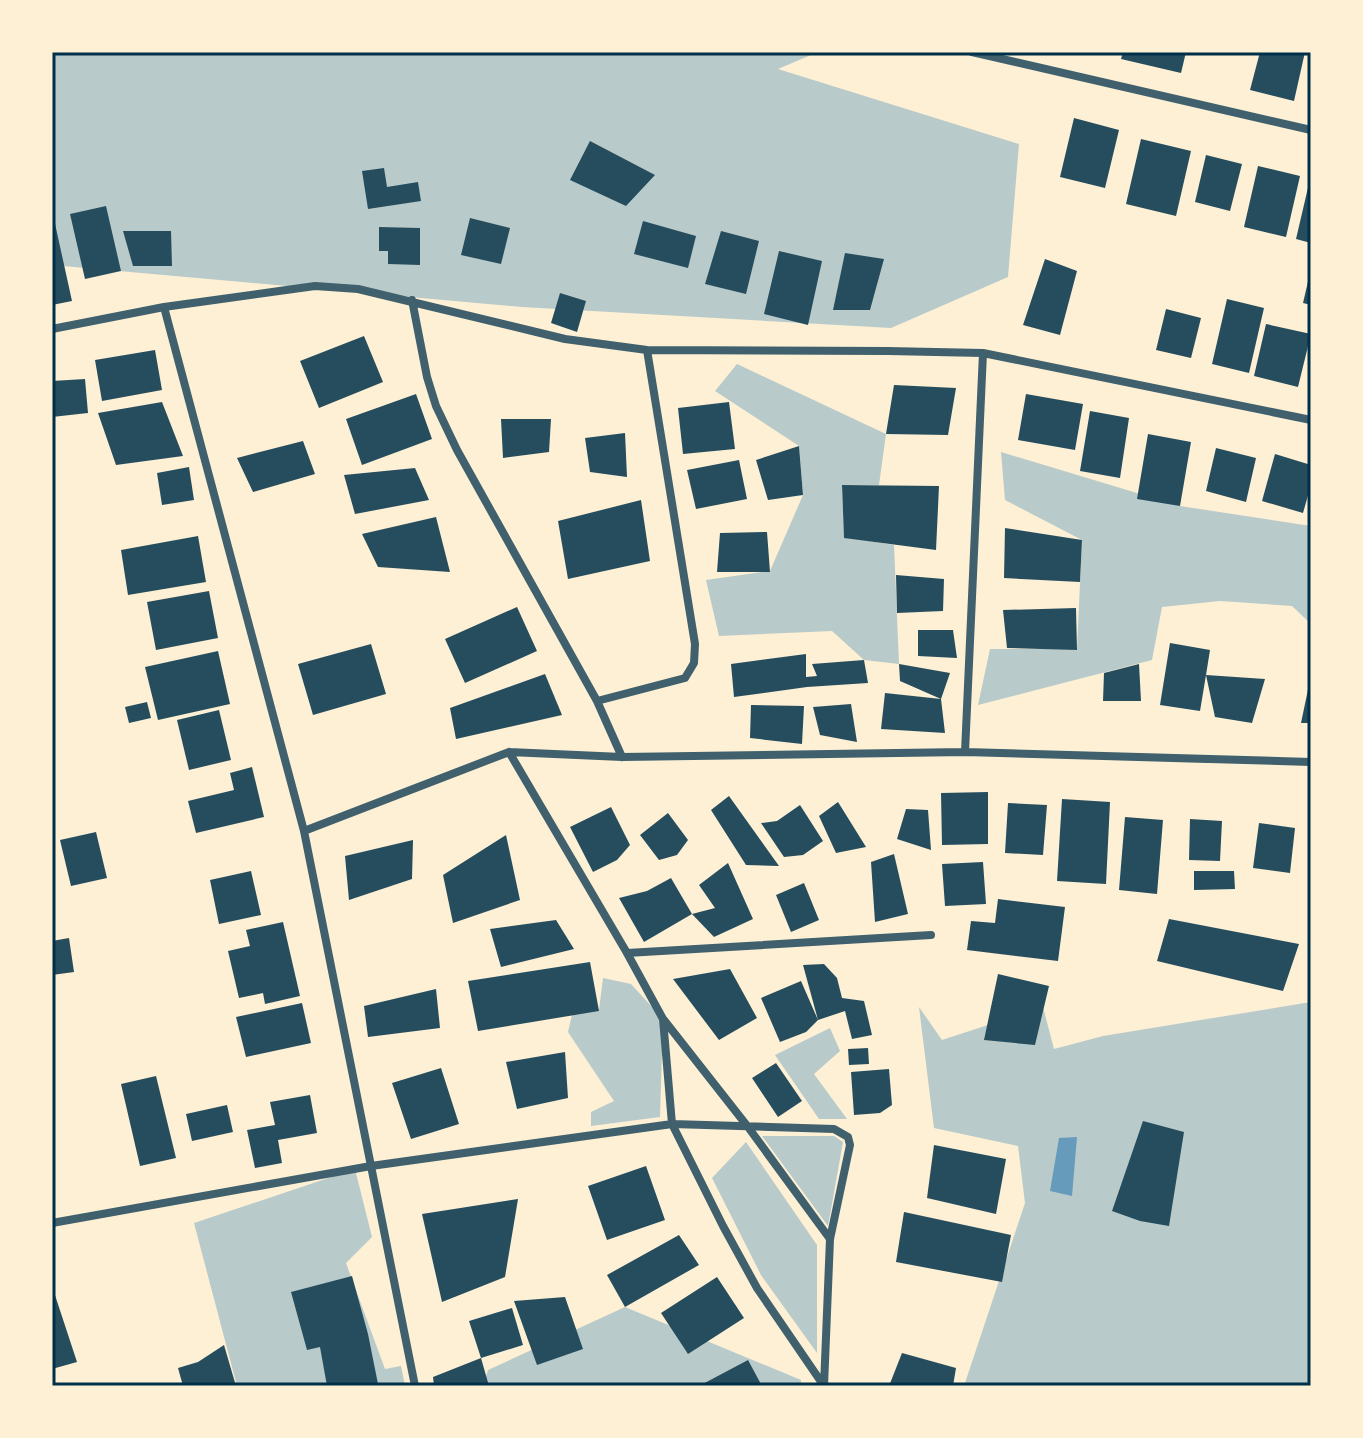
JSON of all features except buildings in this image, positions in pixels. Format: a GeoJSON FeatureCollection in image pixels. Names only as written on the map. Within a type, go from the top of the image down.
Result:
{"type":"FeatureCollection","features":[{"type":"Feature","properties":{"kind":"street"},"geometry":{"type":"LineString","coordinates":[[972,52],[1311,130]]}},
{"type":"Feature","properties":{"kind":"street"},"geometry":{"type":"LineString","coordinates":[[52,329],[164,307],[315,286],[358,289],[565,339],[647,350],[983,353],[1311,420]]}},
{"type":"Feature","properties":{"kind":"street"},"geometry":{"type":"LineString","coordinates":[[412,300],[436,406],[457,450],[597,701],[622,757]]}},
{"type":"Feature","properties":{"kind":"street"},"geometry":{"type":"LineString","coordinates":[[164,307],[304,831],[415,1386]]}},
{"type":"Feature","properties":{"kind":"street"},"geometry":{"type":"LineString","coordinates":[[597,701],[685,678],[694,663],[695,644],[647,350]]}},
{"type":"Feature","properties":{"kind":"street"},"geometry":{"type":"LineString","coordinates":[[965,752],[983,353]]}},
{"type":"Feature","properties":{"kind":"street"},"geometry":{"type":"LineString","coordinates":[[304,831],[509,752],[622,757],[965,752],[1311,762]]}},
{"type":"Feature","properties":{"kind":"street"},"geometry":{"type":"LineString","coordinates":[[509,752],[663,1019],[748,1127],[830,1239]]}},
{"type":"Feature","properties":{"kind":"street"},"geometry":{"type":"LineString","coordinates":[[627,953],[931,935]]}},
{"type":"Feature","properties":{"kind":"street"},"geometry":{"type":"LineString","coordinates":[[663,1019],[672,1124],[757,1288],[824,1386]]}},
{"type":"Feature","properties":{"kind":"street"},"geometry":{"type":"LineString","coordinates":[[52,1223],[371,1166],[672,1124],[834,1129],[848,1137],[850,1145],[830,1239],[824,1386]]}},
{"type":"Feature","properties":{"kind":"shaded area"},"geometry":{"type":"Polygon","coordinates":[[[52,52],[818,52],[778,69],[1019,144],[1008,277],[891,328],[522,307],[52,265],[52,52]]]}},
{"type":"Feature","properties":{"kind":"shaded area"},"geometry":{"type":"Polygon","coordinates":[[[737,364],[886,434],[879,485],[842,485],[844,537],[894,545],[899,664],[864,660],[832,631],[719,636],[706,580],[770,571],[803,495],[799,446],[715,391],[737,364]]]}},
{"type":"Feature","properties":{"kind":"shaded area"},"geometry":{"type":"Polygon","coordinates":[[[1001,452],[1180,506],[1311,526],[1311,624],[1292,606],[1220,601],[1162,607],[1152,660],[978,705],[990,649],[1077,649],[1082,540],[1005,500],[1001,452]]]}},
{"type":"Feature","properties":{"kind":"shaded area"},"geometry":{"type":"Polygon","coordinates":[[[603,978],[631,984],[663,1019],[660,1117],[591,1126],[591,1112],[614,1101],[568,1032],[572,1015],[599,1010],[603,978]]]}},
{"type":"Feature","properties":{"kind":"shaded area"},"geometry":{"type":"Polygon","coordinates":[[[1311,1002],[1311,1386],[964,1386],[1025,1203],[1018,1146],[934,1128],[919,1007],[942,1040],[1043,1007],[1054,1049],[1103,1036],[1311,1002]]]}},
{"type":"Feature","properties":{"kind":"shaded area"},"geometry":{"type":"Polygon","coordinates":[[[830,1028],[840,1051],[814,1074],[847,1119],[819,1119],[775,1055],[830,1028]]]}},
{"type":"Feature","properties":{"kind":"shaded area"},"geometry":{"type":"Polygon","coordinates":[[[762,1136],[834,1136],[843,1142],[828,1226],[762,1136]]]}},
{"type":"Feature","properties":{"kind":"shaded area"},"geometry":{"type":"Polygon","coordinates":[[[746,1142],[817,1245],[817,1353],[761,1275],[712,1178],[746,1142]]]}},
{"type":"Feature","properties":{"kind":"shaded area"},"geometry":{"type":"Polygon","coordinates":[[[355,1169],[372,1237],[346,1263],[385,1369],[401,1366],[405,1386],[237,1386],[194,1223],[355,1169]]]}},
{"type":"Feature","properties":{"kind":"shaded area"},"geometry":{"type":"Polygon","coordinates":[[[625,1307],[801,1380],[801,1386],[483,1386],[488,1370],[625,1307]]]}},
{"type":"Feature","properties":{"kind":"water"},"geometry":{"type":"Polygon","coordinates":[[[1077,1137],[1072,1196],[1050,1191],[1059,1138],[1077,1137]]]}}]}
